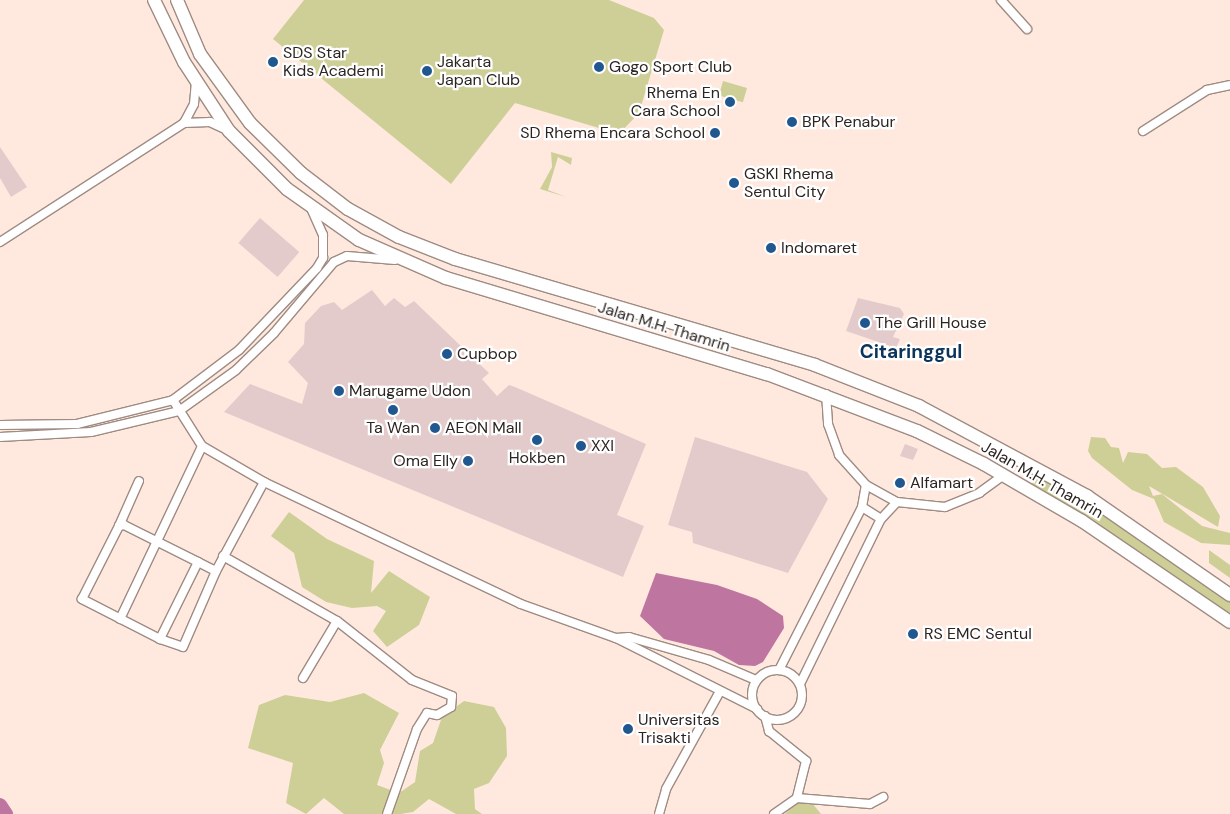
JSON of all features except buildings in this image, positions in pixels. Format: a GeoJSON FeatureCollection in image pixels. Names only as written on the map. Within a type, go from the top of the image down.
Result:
{"type":"FeatureCollection","features":[{"type":"Feature","properties":{"kind":"main road","name":"Jalan M.H. Thamrin"},"geometry":{"type":"LineString","coordinates":[[154,0],[184,62],[229,131],[311,208],[359,240],[400,261],[826,394],[984,464],[1004,475],[1082,521],[1230,622]]}},
{"type":"Feature","properties":{"kind":"main road","name":"Jalan M.H. Thamrin"},"geometry":{"type":"LineString","coordinates":[[177,0],[200,54],[256,130],[348,209],[455,259],[815,365],[919,406],[1088,496],[1230,595]]}},
{"type":"Feature","properties":{"kind":"main road"},"geometry":{"type":"LineString","coordinates":[[184,62],[200,54]]}},
{"type":"Feature","properties":{"kind":"main road"},"geometry":{"type":"LineString","coordinates":[[338,227],[349,217],[348,209]]}},
{"type":"Feature","properties":{"kind":"main road"},"geometry":{"type":"LineString","coordinates":[[359,240],[355,229],[366,219]]}},
{"type":"Feature","properties":{"kind":"main road"},"geometry":{"type":"LineString","coordinates":[[984,464],[1030,478],[1030,470],[1012,454]]}},
{"type":"Feature","properties":{"kind":"street"},"geometry":{"type":"LineString","coordinates":[[1000,0],[1027,29]]}},
{"type":"Feature","properties":{"kind":"street"},"geometry":{"type":"LineString","coordinates":[[0,242],[184,123],[194,104],[196,82]]}},
{"type":"Feature","properties":{"kind":"street"},"geometry":{"type":"LineString","coordinates":[[1144,131],[1207,90],[1230,85]]}},
{"type":"Feature","properties":{"kind":"street"},"geometry":{"type":"LineString","coordinates":[[184,123],[210,122],[229,131]]}},
{"type":"Feature","properties":{"kind":"street"},"geometry":{"type":"LineString","coordinates":[[0,425],[77,424],[173,400],[226,359],[268,322],[323,258],[323,235],[311,208]]}},
{"type":"Feature","properties":{"kind":"street"},"geometry":{"type":"LineString","coordinates":[[0,437],[91,432],[179,411],[236,370],[283,323],[334,262],[359,255],[400,261]]}},
{"type":"Feature","properties":{"kind":"street"},"geometry":{"type":"LineString","coordinates":[[226,359],[236,370]]}},
{"type":"Feature","properties":{"kind":"street"},"geometry":{"type":"LineString","coordinates":[[826,394],[828,424],[837,449],[866,485],[898,502],[945,507],[979,493],[1004,475]]}},
{"type":"Feature","properties":{"kind":"street"},"geometry":{"type":"LineString","coordinates":[[173,400],[202,446],[264,482],[528,607],[616,638],[757,709],[765,716],[780,719],[794,713],[802,700],[800,684],[881,519],[898,502]]}},
{"type":"Feature","properties":{"kind":"street"},"geometry":{"type":"LineString","coordinates":[[120,620],[155,540],[202,446]]}},
{"type":"Feature","properties":{"kind":"street"},"geometry":{"type":"LineString","coordinates":[[139,481],[119,526],[82,599],[160,640],[183,647],[223,556],[264,482]]}},
{"type":"Feature","properties":{"kind":"street"},"geometry":{"type":"LineString","coordinates":[[616,638],[630,637],[709,660],[756,680],[779,670],[862,508],[866,485]]}},
{"type":"Feature","properties":{"kind":"street"},"geometry":{"type":"LineString","coordinates":[[862,508],[881,519]]}},
{"type":"Feature","properties":{"kind":"street"},"geometry":{"type":"LineString","coordinates":[[119,526],[155,540],[216,571]]}},
{"type":"Feature","properties":{"kind":"street"},"geometry":{"type":"LineString","coordinates":[[223,556],[338,621],[412,680],[455,700],[445,712],[427,712],[417,729],[386,814]]}},
{"type":"Feature","properties":{"kind":"street"},"geometry":{"type":"LineString","coordinates":[[160,640],[198,562]]}},
{"type":"Feature","properties":{"kind":"street"},"geometry":{"type":"LineString","coordinates":[[303,678],[338,621]]}},
{"type":"Feature","properties":{"kind":"street"},"geometry":{"type":"LineString","coordinates":[[779,670],[800,684]]}},
{"type":"Feature","properties":{"kind":"street"},"geometry":{"type":"LineString","coordinates":[[756,680],[752,695],[757,709]]}},
{"type":"Feature","properties":{"kind":"street"},"geometry":{"type":"LineString","coordinates":[[658,814],[666,789],[720,691]]}},
{"type":"Feature","properties":{"kind":"street"},"geometry":{"type":"LineString","coordinates":[[765,716],[769,731],[806,761],[797,798]]}},
{"type":"Feature","properties":{"kind":"street"},"geometry":{"type":"LineString","coordinates":[[774,814],[797,798],[870,804],[883,797]]}},
{"type":"Feature","properties":{"kind":"green space","name":"Jakarta Japan Club"},"geometry":{"type":"Polygon","coordinates":[[[304,0],[609,0],[654,18],[664,30],[639,113],[619,134],[515,103],[451,184],[273,39],[304,0]]]}},
{"type":"Feature","properties":{"kind":"green space"},"geometry":{"type":"Polygon","coordinates":[[[723,81],[747,88],[743,102],[719,95],[723,81]]]}},
{"type":"Feature","properties":{"kind":"green space"},"geometry":{"type":"Polygon","coordinates":[[[551,152],[572,158],[571,165],[558,157],[548,190],[566,197],[540,189],[552,167],[551,152]]]}},
{"type":"Feature","properties":{"kind":"green space"},"geometry":{"type":"Polygon","coordinates":[[[1091,437],[1105,438],[1111,447],[1119,448],[1123,463],[1128,452],[1147,454],[1162,468],[1176,467],[1203,487],[1220,516],[1218,527],[1149,486],[1153,496],[1162,494],[1202,526],[1230,533],[1230,545],[1201,543],[1164,522],[1154,499],[1132,490],[1092,458],[1088,451],[1091,437]]]}},
{"type":"Feature","properties":{"kind":"green space"},"geometry":{"type":"Polygon","coordinates":[[[1035,472],[1132,531],[1230,600],[1230,617],[1030,485],[1037,478],[1035,472]]]}},
{"type":"Feature","properties":{"kind":"green space"},"geometry":{"type":"Polygon","coordinates":[[[289,512],[327,539],[374,561],[371,593],[389,571],[430,597],[419,625],[387,647],[373,631],[386,611],[377,606],[352,608],[326,602],[302,587],[294,553],[271,536],[289,512]]]}},
{"type":"Feature","properties":{"kind":"green space"},"geometry":{"type":"Polygon","coordinates":[[[1209,550],[1230,565],[1230,578],[1209,563],[1209,550]]]}},
{"type":"Feature","properties":{"kind":"green space"},"geometry":{"type":"Polygon","coordinates":[[[364,693],[399,713],[380,750],[384,763],[377,785],[399,793],[415,782],[420,751],[433,743],[442,717],[464,701],[494,707],[506,728],[507,756],[489,783],[474,789],[475,809],[482,814],[456,814],[429,799],[413,812],[401,814],[344,814],[324,798],[306,814],[286,803],[293,763],[248,748],[259,705],[285,695],[330,702],[364,693]]]}},
{"type":"Feature","properties":{"kind":"green space"},"geometry":{"type":"Polygon","coordinates":[[[797,802],[812,803],[821,814],[785,814],[797,802]]]}},
{"type":"Feature","properties":{"kind":"shaded area"},"geometry":{"type":"Polygon","coordinates":[[[656,573],[717,585],[757,599],[783,616],[784,628],[763,662],[755,666],[739,665],[714,651],[664,639],[640,616],[656,573]]]}},
{"type":"Feature","properties":{"kind":"waterway"},"geometry":{"type":"LineString","coordinates":[[0,805],[6,814]]}},
{"type":"Feature","properties":{"kind":"place","name":"SDS Star Kids Academi"},"geometry":{"type":"Point","coordinates":[273,62]}},
{"type":"Feature","properties":{"kind":"place","name":"Gogo Sport Club"},"geometry":{"type":"Point","coordinates":[599,67]}},
{"type":"Feature","properties":{"kind":"place","name":"Jakarta Japan Club"},"geometry":{"type":"Point","coordinates":[427,71]}},
{"type":"Feature","properties":{"kind":"place","name":"Rhema En Cara School"},"geometry":{"type":"Point","coordinates":[730,102]}},
{"type":"Feature","properties":{"kind":"place","name":"BPK Penabur"},"geometry":{"type":"Point","coordinates":[792,122]}},
{"type":"Feature","properties":{"kind":"place","name":"SD Rhema Encara School"},"geometry":{"type":"Point","coordinates":[715,133]}},
{"type":"Feature","properties":{"kind":"place","name":"GSKI Rhema Sentul City"},"geometry":{"type":"Point","coordinates":[734,183]}},
{"type":"Feature","properties":{"kind":"place","name":"Indomaret"},"geometry":{"type":"Point","coordinates":[771,248]}},
{"type":"Feature","properties":{"kind":"place","name":"The Grill House"},"geometry":{"type":"Point","coordinates":[865,323]}},
{"type":"Feature","properties":{"kind":"place","name":"Cupbop"},"geometry":{"type":"Point","coordinates":[447,354]}},
{"type":"Feature","properties":{"kind":"place","name":"Marugame Udon"},"geometry":{"type":"Point","coordinates":[339,391]}},
{"type":"Feature","properties":{"kind":"place","name":"Ta Wan"},"geometry":{"type":"Point","coordinates":[393,410]}},
{"type":"Feature","properties":{"kind":"place","name":"AEON Mall"},"geometry":{"type":"Point","coordinates":[435,428]}},
{"type":"Feature","properties":{"kind":"place","name":"Hokben"},"geometry":{"type":"Point","coordinates":[537,440]}},
{"type":"Feature","properties":{"kind":"place","name":"XXI"},"geometry":{"type":"Point","coordinates":[581,446]}},
{"type":"Feature","properties":{"kind":"place","name":"Oma Elly"},"geometry":{"type":"Point","coordinates":[468,461]}},
{"type":"Feature","properties":{"kind":"place","name":"Alfamart"},"geometry":{"type":"Point","coordinates":[900,483]}},
{"type":"Feature","properties":{"kind":"place","name":"RS EMC Sentul"},"geometry":{"type":"Point","coordinates":[913,634]}},
{"type":"Feature","properties":{"kind":"place","name":"Universitas Trisakti"},"geometry":{"type":"Point","coordinates":[628,729]}},
{"type":"Feature","properties":{"kind":"district","name":"Citaringgul"},"geometry":{"type":"Point","coordinates":[911,352]}}]}
